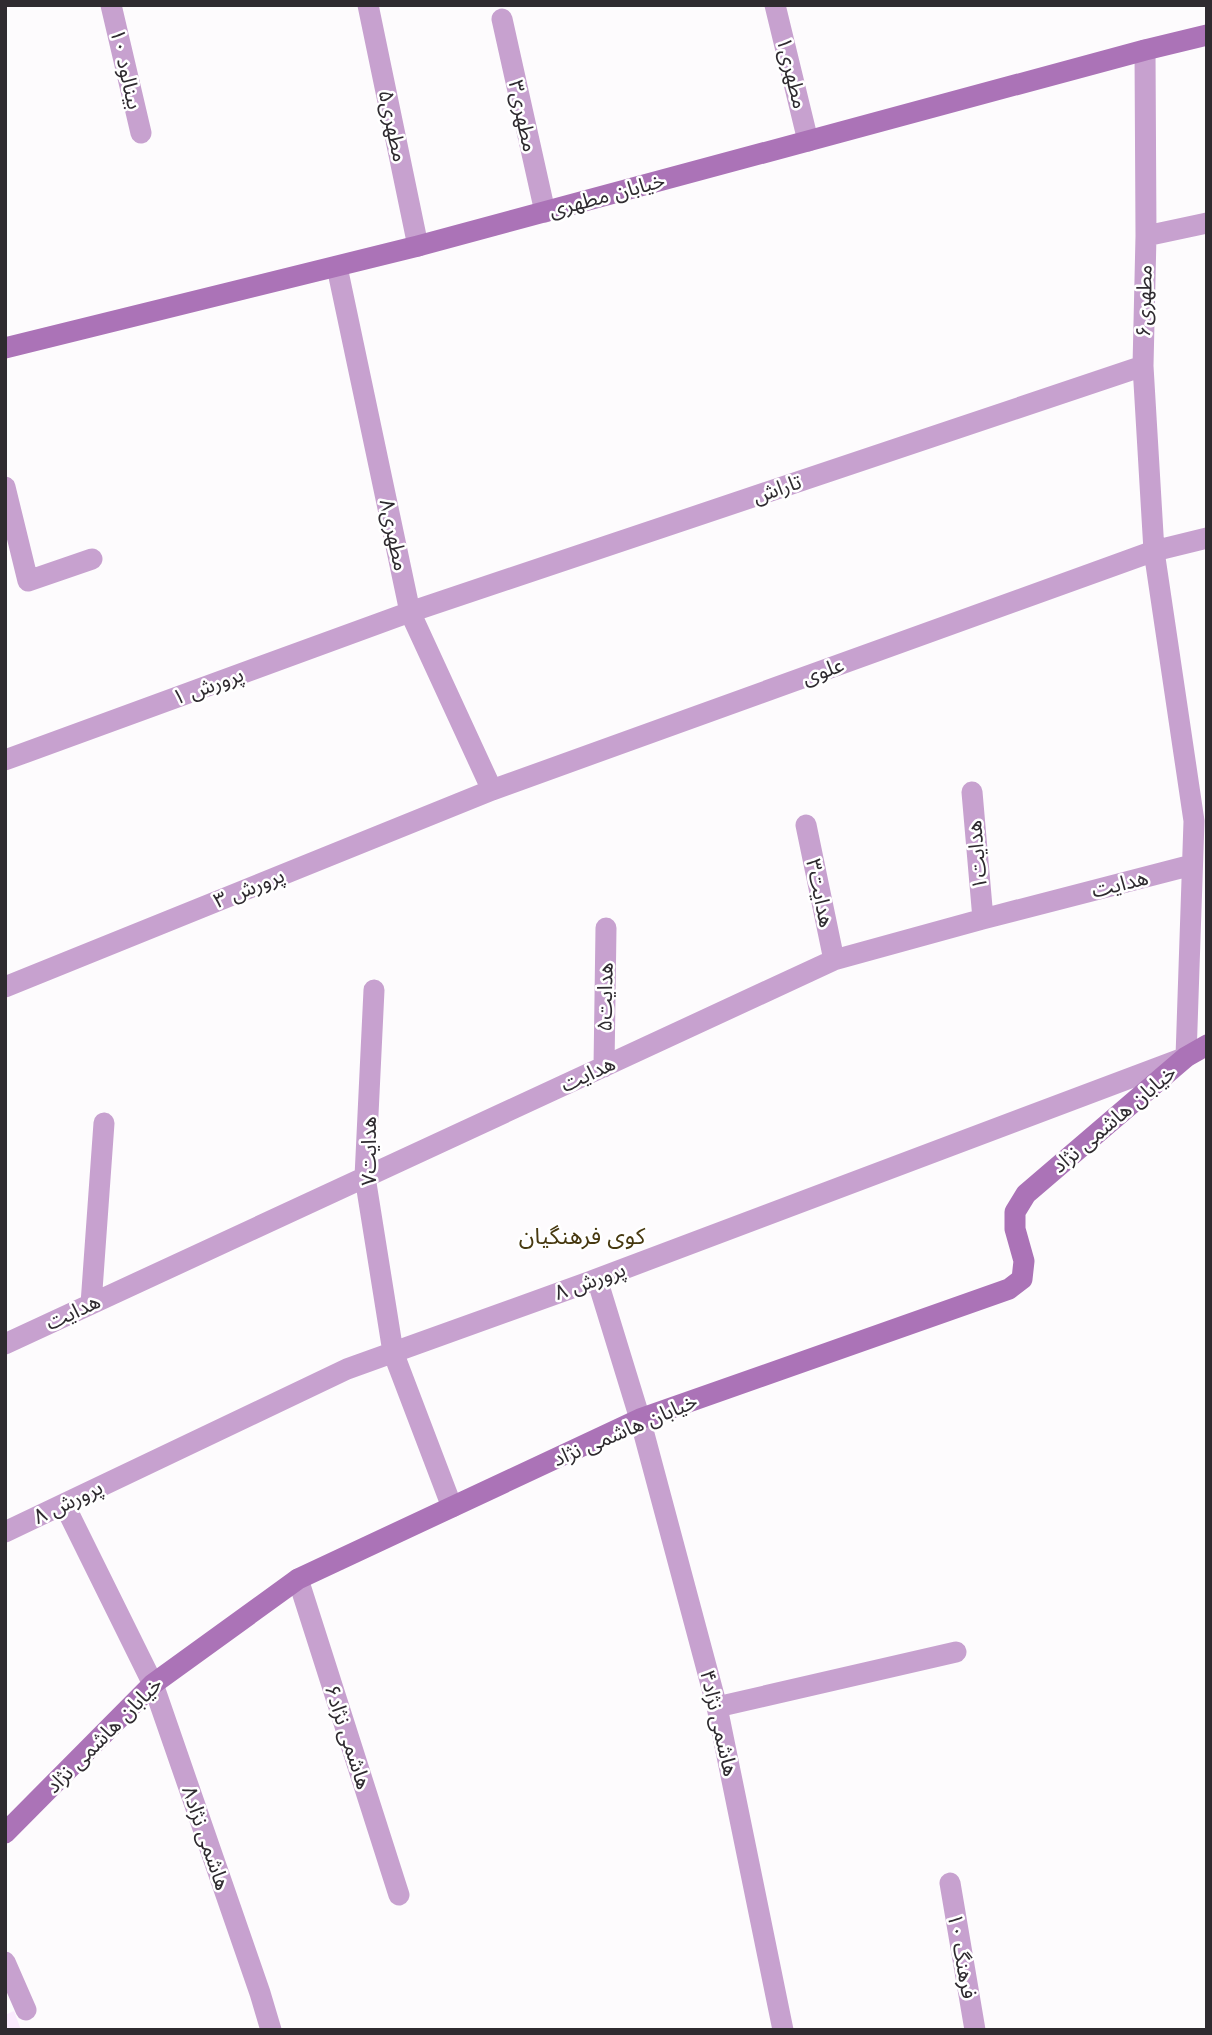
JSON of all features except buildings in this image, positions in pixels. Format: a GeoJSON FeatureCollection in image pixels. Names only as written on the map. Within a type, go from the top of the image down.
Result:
{"type":"FeatureCollection","features":[{"type":"Feature","properties":{"kind":"street","name":"بینالود ۱۰"},"geometry":{"type":"LineString","coordinates":[[111,5],[141,133]]}},
{"type":"Feature","properties":{"kind":"street","name":"مطهری۵"},"geometry":{"type":"LineString","coordinates":[[368,5],[418,246]]}},
{"type":"Feature","properties":{"kind":"street","name":"مطهری۱"},"geometry":{"type":"LineString","coordinates":[[775,5],[808,141]]}},
{"type":"Feature","properties":{"kind":"street","name":"مطهری۳"},"geometry":{"type":"LineString","coordinates":[[502,19],[545,212]]}},
{"type":"Feature","properties":{"kind":"street","name":"خیابان مطهری"},"geometry":{"type":"LineString","coordinates":[[5,348],[418,246],[1145,50],[1207,36]]}},
{"type":"Feature","properties":{"kind":"street","name":"مطهری۶"},"geometry":{"type":"LineString","coordinates":[[1145,50],[1146,236],[1143,366],[1154,551],[1201,820],[1192,865],[1186,1058]]}},
{"type":"Feature","properties":{"kind":"street"},"geometry":{"type":"LineString","coordinates":[[1146,236],[1207,223]]}},
{"type":"Feature","properties":{"kind":"street","name":"مطهری۸"},"geometry":{"type":"LineString","coordinates":[[337,267],[410,612],[492,790]]}},
{"type":"Feature","properties":{"kind":"street","name":"تاراش"},"geometry":{"type":"LineString","coordinates":[[410,612],[1143,366]]}},
{"type":"Feature","properties":{"kind":"street"},"geometry":{"type":"LineString","coordinates":[[5,488],[28,581],[92,559]]}},
{"type":"Feature","properties":{"kind":"street","name":"علوی"},"geometry":{"type":"LineString","coordinates":[[492,790],[1154,551],[1207,538]]}},
{"type":"Feature","properties":{"kind":"street","name":"پرورش ۱"},"geometry":{"type":"LineString","coordinates":[[5,760],[410,612]]}},
{"type":"Feature","properties":{"kind":"street","name":"پرورش ۳"},"geometry":{"type":"LineString","coordinates":[[5,987],[492,790]]}},
{"type":"Feature","properties":{"kind":"street","name":"هدایت۱"},"geometry":{"type":"LineString","coordinates":[[972,792],[983,919]]}},
{"type":"Feature","properties":{"kind":"street","name":"هدایت۳"},"geometry":{"type":"LineString","coordinates":[[806,825],[834,960]]}},
{"type":"Feature","properties":{"kind":"street","name":"هدایت"},"geometry":{"type":"LineString","coordinates":[[5,1344],[834,960],[1192,865]]}},
{"type":"Feature","properties":{"kind":"street","name":"هدایت۵"},"geometry":{"type":"LineString","coordinates":[[604,1067],[606,928]]}},
{"type":"Feature","properties":{"kind":"street","name":"هدایت۷"},"geometry":{"type":"LineString","coordinates":[[374,990],[365,1177],[393,1352],[452,1507]]}},
{"type":"Feature","properties":{"kind":"street","name":"خیابان هاشمی نژاد"},"geometry":{"type":"LineString","coordinates":[[5,1833],[153,1684],[298,1579],[640,1419],[1009,1289],[1022,1279],[1024,1261],[1015,1228],[1015,1212],[1026,1194],[1186,1058],[1207,1045]]}},
{"type":"Feature","properties":{"kind":"street","name":"پرورش ۸"},"geometry":{"type":"LineString","coordinates":[[5,1532],[346,1369],[597,1279],[1186,1058]]}},
{"type":"Feature","properties":{"kind":"street"},"geometry":{"type":"LineString","coordinates":[[91,1304],[104,1123]]}},
{"type":"Feature","properties":{"kind":"street","name":"هاشمی نژاد۴"},"geometry":{"type":"LineString","coordinates":[[597,1279],[640,1419],[718,1707],[783,2030]]}},
{"type":"Feature","properties":{"kind":"street","name":"هاشمی نژاد۸"},"geometry":{"type":"LineString","coordinates":[[65,1504],[153,1684],[271,2030]]}},
{"type":"Feature","properties":{"kind":"street","name":"هاشمی نژاد۶"},"geometry":{"type":"LineString","coordinates":[[298,1579],[399,1895]]}},
{"type":"Feature","properties":{"kind":"street"},"geometry":{"type":"LineString","coordinates":[[718,1707],[956,1652]]}},
{"type":"Feature","properties":{"kind":"street","name":"فرهنگ ۱۰"},"geometry":{"type":"LineString","coordinates":[[950,1883],[975,2030]]}},
{"type":"Feature","properties":{"kind":"street"},"geometry":{"type":"LineString","coordinates":[[5,1962],[26,2010]]}},
{"type":"Feature","properties":{"kind":"shaded area"},"geometry":{"type":"Polygon","coordinates":[[[14,2011],[21,2030],[5,2030],[5,2015],[14,2011]]]}},
{"type":"Feature","properties":{"kind":"district","name":"کوی فرهنگیان"},"geometry":{"type":"Point","coordinates":[582,1236]}}]}
